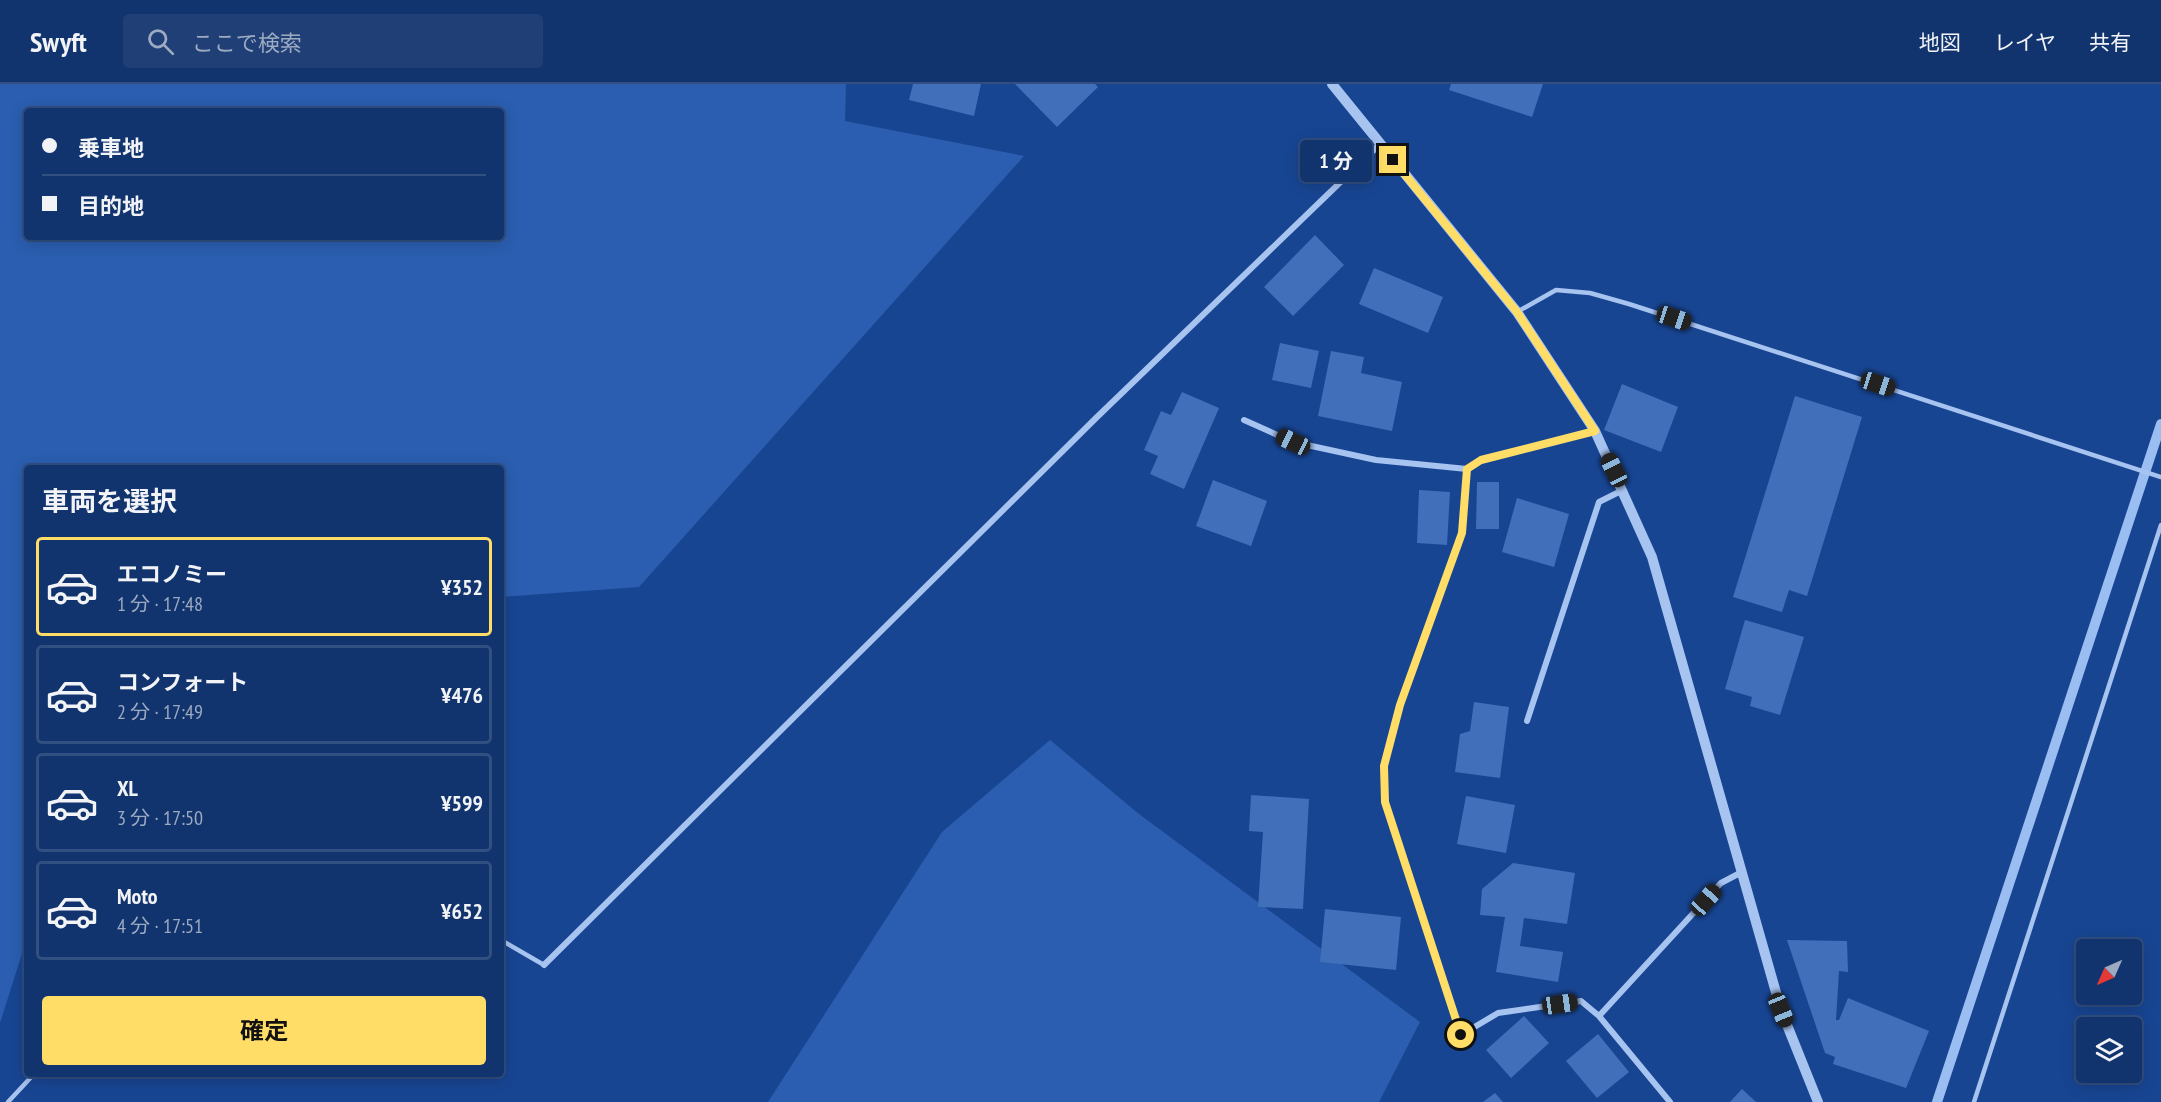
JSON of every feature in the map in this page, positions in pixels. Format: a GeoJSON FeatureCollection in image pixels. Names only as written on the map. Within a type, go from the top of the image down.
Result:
{"type":"FeatureCollection","features":[{"type":"Feature","properties":{"kind":"street"},"geometry":{"type":"LineString","coordinates":[[1332,84],[1517,312],[1595,431],[1652,556],[1704,731],[1740,873],[1781,1010],[1818,1102]]}},
{"type":"Feature","properties":{"kind":"street"},"geometry":{"type":"LineString","coordinates":[[544,965],[1096,418],[1380,144]]}},
{"type":"Feature","properties":{"kind":"street"},"geometry":{"type":"LineString","coordinates":[[1244,420],[1293,442],[1376,460],[1467,469],[1481,460],[1595,431]]}},
{"type":"Feature","properties":{"kind":"street"},"geometry":{"type":"LineString","coordinates":[[1467,469],[1462,533],[1400,705],[1384,766],[1385,802],[1461,1035],[1498,1013],[1581,1002],[1599,1016],[1670,1102]]}},
{"type":"Feature","properties":{"kind":"street"},"geometry":{"type":"LineString","coordinates":[[1527,721],[1599,502],[1623,490]]}},
{"type":"Feature","properties":{"kind":"street"},"geometry":{"type":"LineString","coordinates":[[1599,1016],[1721,883],[1740,873]]}},
{"type":"Feature","properties":{"kind":"lane"},"geometry":{"type":"LineString","coordinates":[[1517,312],[1556,291],[1590,293],[2161,477]]}},
{"type":"Feature","properties":{"kind":"lane"},"geometry":{"type":"LineString","coordinates":[[1974,1102],[2161,525]]}},
{"type":"Feature","properties":{"kind":"lane"},"geometry":{"type":"LineString","coordinates":[[504,942],[544,965]]}},
{"type":"Feature","properties":{"kind":"lane"},"geometry":{"type":"LineString","coordinates":[[8,1102],[31,1077]]}},
{"type":"Feature","properties":{"kind":"shaded area"},"geometry":{"type":"Polygon","coordinates":[[[0,84],[846,84],[845,121],[1024,156],[639,587],[504,597],[504,465],[24,465],[24,947],[0,1023],[0,84]]]}},
{"type":"Feature","properties":{"kind":"shaded area"},"geometry":{"type":"Polygon","coordinates":[[[1050,740],[1139,814],[1420,1022],[1379,1102],[768,1102],[942,832],[1050,740]]]}},
{"type":"Feature","properties":{"kind":"building"},"geometry":{"type":"Polygon","coordinates":[[[913,84],[981,84],[974,116],[909,100],[913,84]]]}},
{"type":"Feature","properties":{"kind":"building"},"geometry":{"type":"Polygon","coordinates":[[[1015,84],[1095,84],[1098,87],[1057,127],[1015,84]]]}},
{"type":"Feature","properties":{"kind":"building"},"geometry":{"type":"Polygon","coordinates":[[[1451,84],[1543,84],[1532,117],[1449,90],[1451,84]]]}},
{"type":"Feature","properties":{"kind":"building"},"geometry":{"type":"Polygon","coordinates":[[[1315,235],[1344,265],[1293,316],[1264,287],[1315,235]]]}},
{"type":"Feature","properties":{"kind":"building"},"geometry":{"type":"Polygon","coordinates":[[[1374,268],[1443,297],[1428,333],[1359,304],[1374,268]]]}},
{"type":"Feature","properties":{"kind":"building"},"geometry":{"type":"Polygon","coordinates":[[[1280,343],[1319,351],[1311,388],[1272,380],[1280,343]]]}},
{"type":"Feature","properties":{"kind":"building"},"geometry":{"type":"Polygon","coordinates":[[[1331,351],[1364,357],[1361,373],[1402,382],[1392,431],[1318,416],[1331,351]]]}},
{"type":"Feature","properties":{"kind":"building"},"geometry":{"type":"Polygon","coordinates":[[[1622,384],[1678,407],[1661,452],[1604,430],[1622,384]]]}},
{"type":"Feature","properties":{"kind":"building"},"geometry":{"type":"Polygon","coordinates":[[[1182,392],[1219,408],[1184,489],[1150,474],[1158,456],[1144,450],[1161,411],[1171,415],[1182,392]]]}},
{"type":"Feature","properties":{"kind":"building"},"geometry":{"type":"Polygon","coordinates":[[[1795,396],[1862,417],[1807,596],[1789,590],[1782,612],[1733,597],[1795,396]]]}},
{"type":"Feature","properties":{"kind":"building"},"geometry":{"type":"Polygon","coordinates":[[[1213,480],[1267,501],[1251,546],[1196,526],[1213,480]]]}},
{"type":"Feature","properties":{"kind":"building"},"geometry":{"type":"Polygon","coordinates":[[[1477,482],[1499,482],[1499,529],[1476,529],[1477,482]]]}},
{"type":"Feature","properties":{"kind":"building"},"geometry":{"type":"Polygon","coordinates":[[[1419,490],[1450,492],[1447,545],[1417,543],[1419,490]]]}},
{"type":"Feature","properties":{"kind":"building"},"geometry":{"type":"Polygon","coordinates":[[[1517,498],[1569,514],[1554,567],[1502,552],[1517,498]]]}},
{"type":"Feature","properties":{"kind":"building"},"geometry":{"type":"Polygon","coordinates":[[[1745,620],[1804,637],[1780,715],[1750,706],[1752,697],[1725,689],[1745,620]]]}},
{"type":"Feature","properties":{"kind":"building"},"geometry":{"type":"Polygon","coordinates":[[[1474,702],[1509,707],[1500,778],[1455,772],[1460,734],[1470,731],[1474,702]]]}},
{"type":"Feature","properties":{"kind":"building"},"geometry":{"type":"Polygon","coordinates":[[[1251,795],[1309,799],[1303,909],[1258,907],[1263,832],[1249,831],[1251,795]]]}},
{"type":"Feature","properties":{"kind":"building"},"geometry":{"type":"Polygon","coordinates":[[[1466,796],[1515,805],[1506,853],[1457,844],[1466,796]]]}},
{"type":"Feature","properties":{"kind":"building"},"geometry":{"type":"Polygon","coordinates":[[[1513,863],[1575,873],[1567,924],[1524,918],[1520,946],[1563,952],[1558,982],[1496,972],[1505,917],[1480,915],[1482,889],[1513,863]]]}},
{"type":"Feature","properties":{"kind":"building"},"geometry":{"type":"Polygon","coordinates":[[[1325,909],[1401,917],[1396,970],[1320,962],[1325,909]]]}},
{"type":"Feature","properties":{"kind":"building"},"geometry":{"type":"Polygon","coordinates":[[[1787,940],[1847,941],[1848,972],[1839,971],[1836,1020],[1839,1020],[1848,998],[1929,1031],[1906,1088],[1833,1064],[1835,1057],[1825,1053],[1787,940]]]}},
{"type":"Feature","properties":{"kind":"building"},"geometry":{"type":"Polygon","coordinates":[[[1524,1016],[1549,1043],[1511,1078],[1486,1050],[1524,1016]]]}},
{"type":"Feature","properties":{"kind":"building"},"geometry":{"type":"Polygon","coordinates":[[[1598,1034],[1629,1072],[1597,1098],[1566,1061],[1598,1034]]]}},
{"type":"Feature","properties":{"kind":"building"},"geometry":{"type":"Polygon","coordinates":[[[1742,1089],[1756,1102],[1730,1102],[1742,1089]]]}},
{"type":"Feature","properties":{"kind":"building"},"geometry":{"type":"Polygon","coordinates":[[[1495,1093],[1503,1102],[1483,1102],[1495,1093]]]}},
{"type":"Feature","properties":{"kind":"waterway"},"geometry":{"type":"LineString","coordinates":[[1937,1102],[2161,424]]}},
{"type":"Feature","properties":{"kind":"route"},"geometry":{"type":"LineString","coordinates":[[1393,160],[1517,312],[1595,431],[1481,460],[1467,469],[1462,533],[1400,705],[1384,766],[1385,802],[1400,842],[1461,1035]]}}]}
